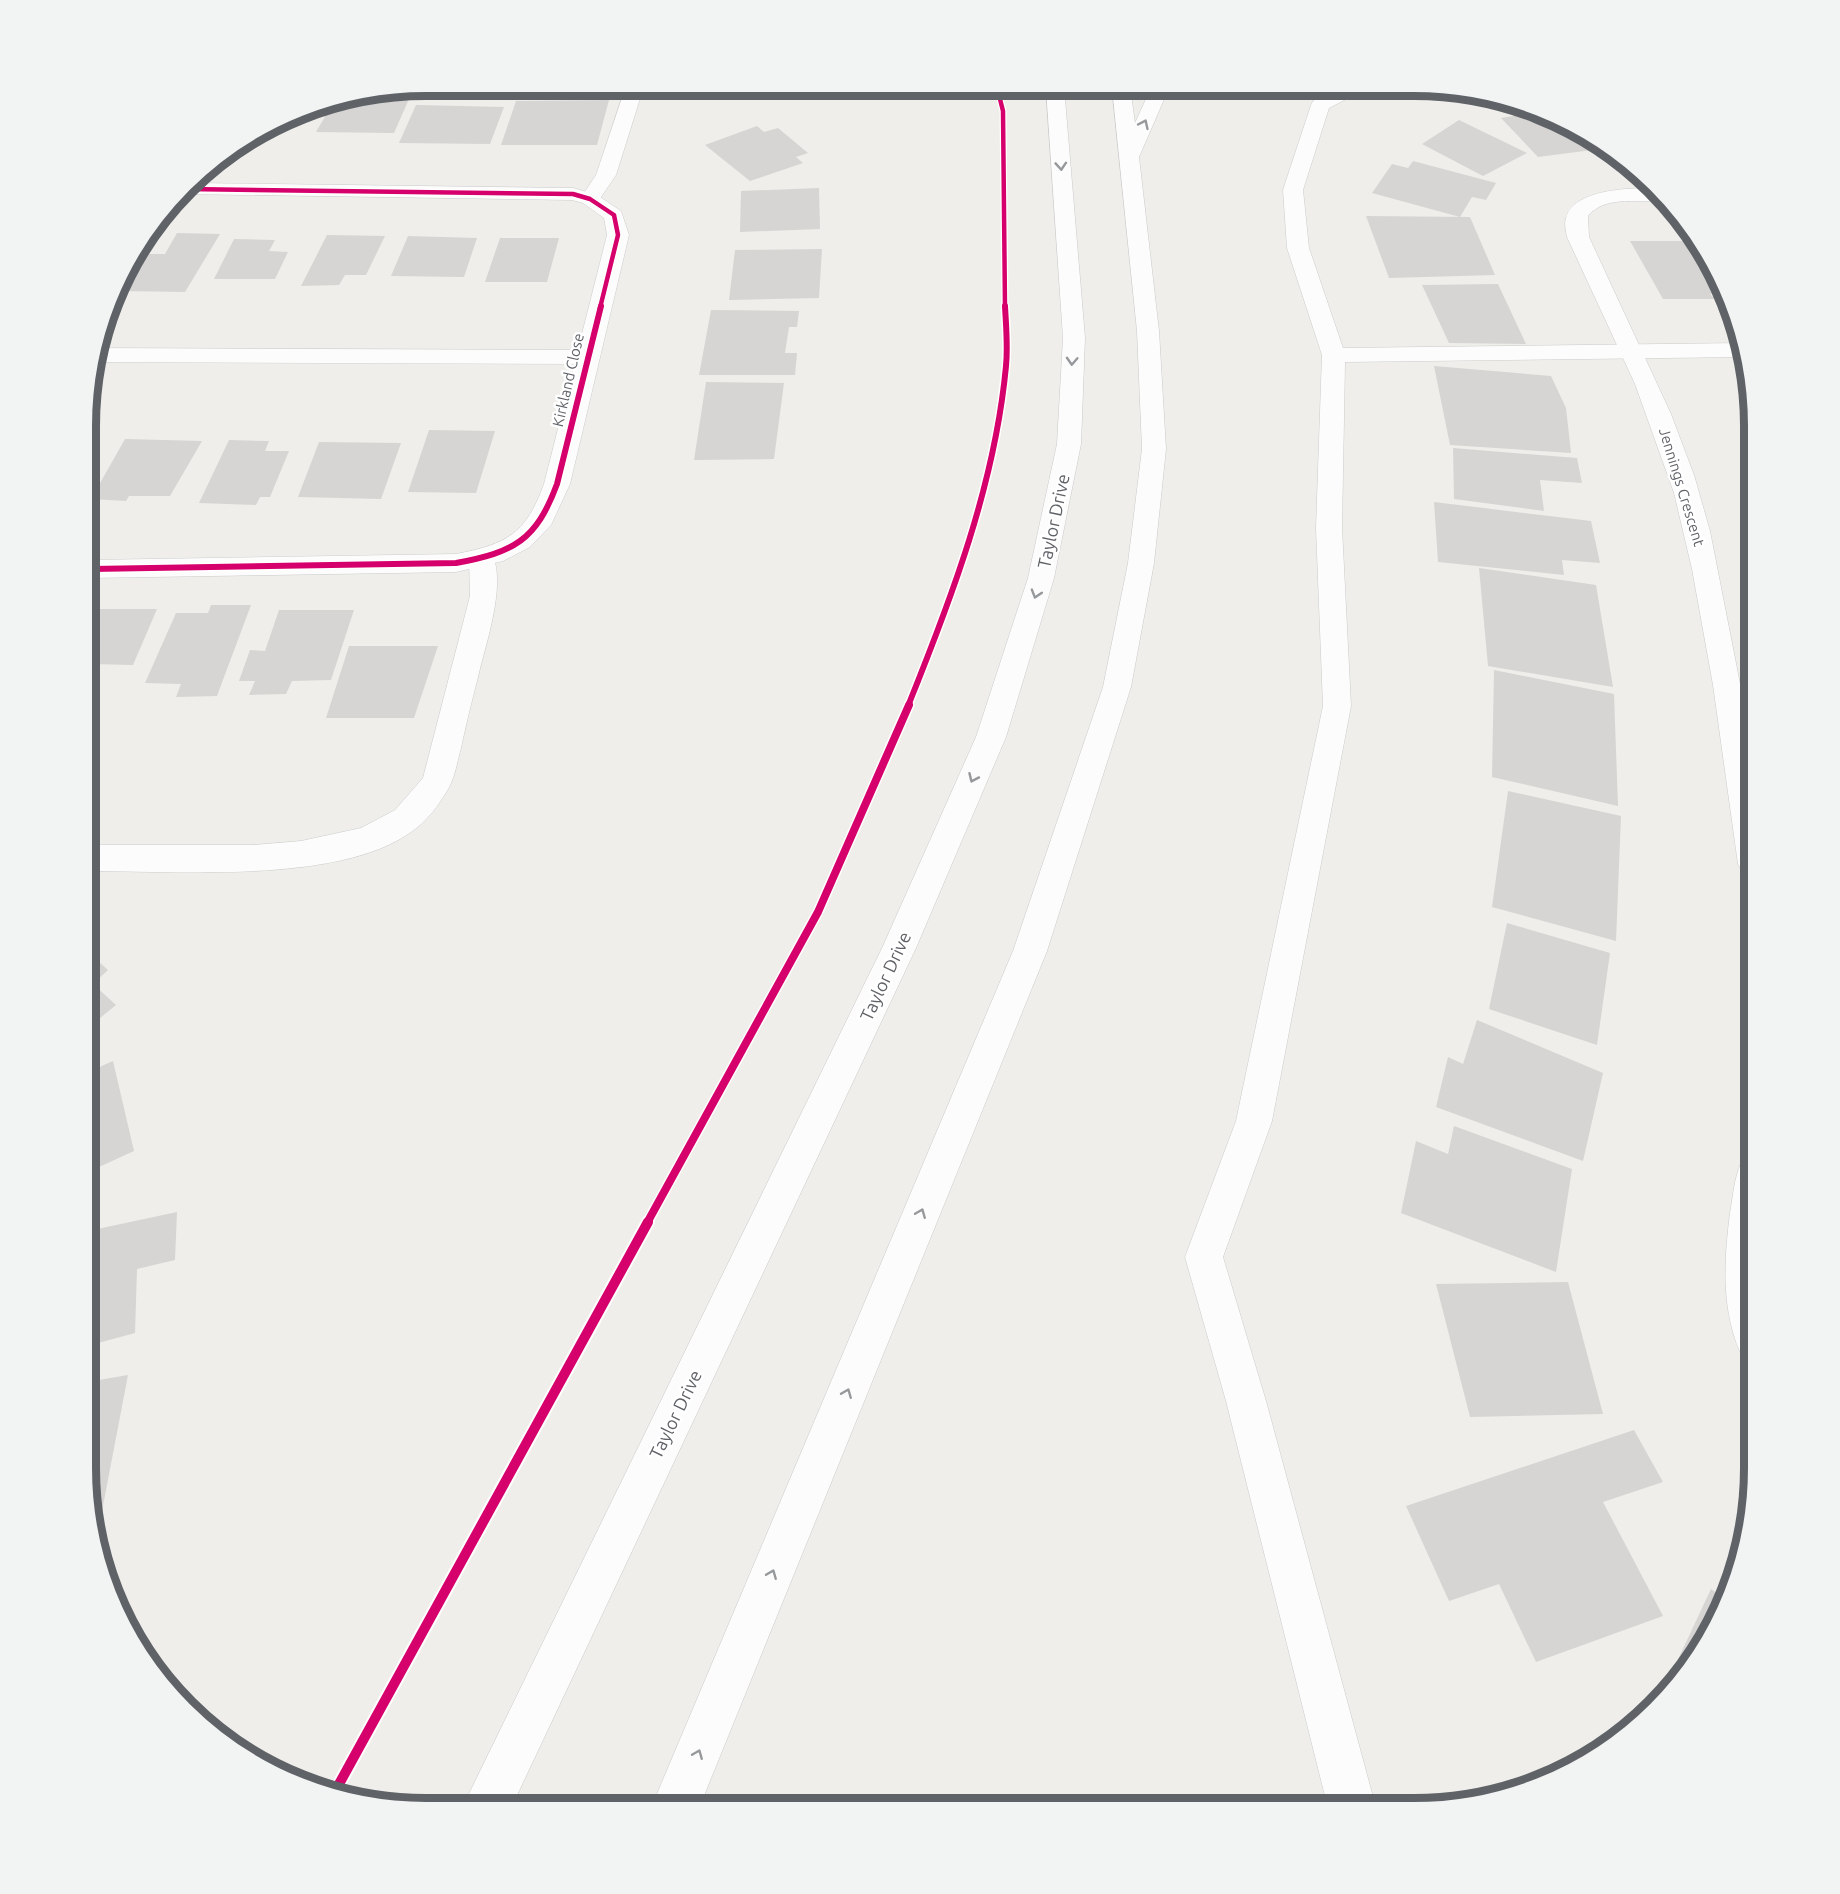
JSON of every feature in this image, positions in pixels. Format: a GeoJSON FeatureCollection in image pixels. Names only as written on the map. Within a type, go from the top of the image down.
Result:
{"type":"FeatureCollection","features":[{"type":"Feature","properties":{"kind":"main road"},"geometry":{"type":"LineString","coordinates":[[590,199],[606,176],[631,96]]}},
{"type":"Feature","properties":{"kind":"main road","name":"Taylor Drive"},"geometry":{"type":"LineString","coordinates":[[491,1798],[899,948],[991,737],[1041,578],[1068,444],[1074,338],[1052,96]]}},
{"type":"Feature","properties":{"kind":"main road"},"geometry":{"type":"LineString","coordinates":[[679,1798],[1030,951],[1117,687],[1141,563],[1154,449],[1148,331],[1121,96]]}},
{"type":"Feature","properties":{"kind":"main road"},"geometry":{"type":"LineString","coordinates":[[1127,161],[1156,96]]}},
{"type":"Feature","properties":{"kind":"main road"},"geometry":{"type":"LineString","coordinates":[[1337,96],[1320,105],[1293,190],[1298,248],[1335,355],[1329,528],[1337,706],[1254,1121],[1204,1257],[1246,1401],[1349,1798]]}},
{"type":"Feature","properties":{"kind":"main road","name":"Kirkland Close"},"geometry":{"type":"LineString","coordinates":[[96,569],[418,565],[482,559],[524,540],[539,525],[549,509],[557,484],[618,235],[614,215],[590,199],[573,194],[197,189]]}},
{"type":"Feature","properties":{"kind":"main road","name":"Jennings Crescent"},"geometry":{"type":"LineString","coordinates":[[1649,195],[1598,200],[1584,207],[1577,216],[1576,226],[1578,237],[1633,351],[1682,475],[1703,557],[1730,696],[1744,794]]}},
{"type":"Feature","properties":{"kind":"main road"},"geometry":{"type":"LineString","coordinates":[[1335,355],[1735,350]]}},
{"type":"Feature","properties":{"kind":"main road"},"geometry":{"type":"LineString","coordinates":[[103,355],[587,357]]}},
{"type":"Feature","properties":{"kind":"main road"},"geometry":{"type":"LineString","coordinates":[[96,858],[274,858],[315,853],[357,842],[395,827],[421,806],[436,782],[484,596],[482,559]]}},
{"type":"Feature","properties":{"kind":"building"},"geometry":{"type":"Polygon","coordinates":[[[410,97],[394,133],[316,132],[329,110],[361,102],[410,97]]]}},
{"type":"Feature","properties":{"kind":"building"},"geometry":{"type":"Polygon","coordinates":[[[609,100],[597,145],[501,145],[516,101],[609,100]]]}},
{"type":"Feature","properties":{"kind":"building"},"geometry":{"type":"Polygon","coordinates":[[[416,105],[504,107],[490,144],[399,143],[416,105]]]}},
{"type":"Feature","properties":{"kind":"building"},"geometry":{"type":"Polygon","coordinates":[[[1523,114],[1560,130],[1592,150],[1538,157],[1501,118],[1523,114]]]}},
{"type":"Feature","properties":{"kind":"building"},"geometry":{"type":"Polygon","coordinates":[[[1459,120],[1527,153],[1483,176],[1422,144],[1459,120]]]}},
{"type":"Feature","properties":{"kind":"building"},"geometry":{"type":"Polygon","coordinates":[[[757,126],[764,132],[778,128],[808,153],[796,157],[803,163],[750,181],[705,145],[757,126]]]}},
{"type":"Feature","properties":{"kind":"building"},"geometry":{"type":"Polygon","coordinates":[[[1413,161],[1496,183],[1486,200],[1472,197],[1460,217],[1372,193],[1392,164],[1408,168],[1413,161]]]}},
{"type":"Feature","properties":{"kind":"building"},"geometry":{"type":"Polygon","coordinates":[[[819,188],[820,229],[740,232],[741,191],[819,188]]]}},
{"type":"Feature","properties":{"kind":"building"},"geometry":{"type":"Polygon","coordinates":[[[1366,216],[1470,217],[1495,275],[1389,278],[1366,216]]]}},
{"type":"Feature","properties":{"kind":"building"},"geometry":{"type":"Polygon","coordinates":[[[177,233],[220,234],[185,292],[125,291],[144,254],[165,254],[177,233]]]}},
{"type":"Feature","properties":{"kind":"building"},"geometry":{"type":"Polygon","coordinates":[[[327,235],[385,236],[366,275],[345,275],[339,285],[301,286],[327,235]]]}},
{"type":"Feature","properties":{"kind":"building"},"geometry":{"type":"Polygon","coordinates":[[[408,236],[477,238],[464,277],[391,276],[408,236]]]}},
{"type":"Feature","properties":{"kind":"building"},"geometry":{"type":"Polygon","coordinates":[[[500,238],[559,238],[547,282],[485,282],[500,238]]]}},
{"type":"Feature","properties":{"kind":"building"},"geometry":{"type":"Polygon","coordinates":[[[234,239],[275,240],[269,251],[288,252],[275,279],[214,279],[234,239]]]}},
{"type":"Feature","properties":{"kind":"building"},"geometry":{"type":"Polygon","coordinates":[[[1630,241],[1687,241],[1717,294],[1710,294],[1715,299],[1663,299],[1630,241]]]}},
{"type":"Feature","properties":{"kind":"building"},"geometry":{"type":"Polygon","coordinates":[[[822,249],[819,298],[729,300],[735,250],[822,249]]]}},
{"type":"Feature","properties":{"kind":"building"},"geometry":{"type":"Polygon","coordinates":[[[1498,284],[1526,344],[1449,343],[1422,285],[1498,284]]]}},
{"type":"Feature","properties":{"kind":"building"},"geometry":{"type":"Polygon","coordinates":[[[711,310],[799,311],[797,327],[789,327],[785,353],[797,353],[795,375],[699,375],[711,310]]]}},
{"type":"Feature","properties":{"kind":"building"},"geometry":{"type":"Polygon","coordinates":[[[1434,366],[1551,376],[1566,408],[1571,453],[1450,445],[1434,366]]]}},
{"type":"Feature","properties":{"kind":"building"},"geometry":{"type":"Polygon","coordinates":[[[706,382],[784,383],[774,459],[694,460],[706,382]]]}},
{"type":"Feature","properties":{"kind":"building"},"geometry":{"type":"Polygon","coordinates":[[[429,430],[495,431],[476,493],[408,492],[429,430]]]}},
{"type":"Feature","properties":{"kind":"building"},"geometry":{"type":"Polygon","coordinates":[[[125,439],[202,441],[170,496],[129,496],[126,501],[96,499],[96,490],[125,439]]]}},
{"type":"Feature","properties":{"kind":"building"},"geometry":{"type":"Polygon","coordinates":[[[229,440],[269,441],[265,451],[289,451],[270,497],[260,497],[256,505],[199,503],[229,440]]]}},
{"type":"Feature","properties":{"kind":"building"},"geometry":{"type":"Polygon","coordinates":[[[319,442],[401,443],[381,499],[298,497],[319,442]]]}},
{"type":"Feature","properties":{"kind":"building"},"geometry":{"type":"Polygon","coordinates":[[[1453,448],[1577,458],[1582,483],[1540,480],[1544,511],[1454,499],[1453,448]]]}},
{"type":"Feature","properties":{"kind":"building"},"geometry":{"type":"Polygon","coordinates":[[[1434,502],[1591,521],[1600,563],[1562,560],[1564,575],[1438,562],[1434,502]]]}},
{"type":"Feature","properties":{"kind":"building"},"geometry":{"type":"Polygon","coordinates":[[[1479,568],[1596,585],[1613,687],[1488,666],[1479,568]]]}},
{"type":"Feature","properties":{"kind":"building"},"geometry":{"type":"Polygon","coordinates":[[[211,605],[251,605],[217,696],[176,697],[181,684],[145,683],[176,613],[208,613],[211,605]]]}},
{"type":"Feature","properties":{"kind":"building"},"geometry":{"type":"Polygon","coordinates":[[[96,609],[157,609],[133,665],[96,664],[96,609]]]}},
{"type":"Feature","properties":{"kind":"building"},"geometry":{"type":"Polygon","coordinates":[[[279,610],[354,610],[331,680],[292,681],[286,694],[249,695],[255,681],[239,681],[250,650],[265,651],[279,610]]]}},
{"type":"Feature","properties":{"kind":"building"},"geometry":{"type":"Polygon","coordinates":[[[349,646],[438,646],[414,718],[326,718],[349,646]]]}},
{"type":"Feature","properties":{"kind":"building"},"geometry":{"type":"Polygon","coordinates":[[[1494,670],[1614,694],[1618,806],[1492,777],[1494,670]]]}},
{"type":"Feature","properties":{"kind":"building"},"geometry":{"type":"Polygon","coordinates":[[[1508,791],[1621,816],[1616,941],[1492,907],[1508,791]]]}},
{"type":"Feature","properties":{"kind":"building"},"geometry":{"type":"Polygon","coordinates":[[[1507,923],[1610,953],[1597,1045],[1489,1009],[1507,923]]]}},
{"type":"Feature","properties":{"kind":"building"},"geometry":{"type":"Polygon","coordinates":[[[96,959],[108,970],[96,981],[96,959]]]}},
{"type":"Feature","properties":{"kind":"building"},"geometry":{"type":"Polygon","coordinates":[[[96,987],[116,1005],[96,1021],[96,987]]]}},
{"type":"Feature","properties":{"kind":"building"},"geometry":{"type":"Polygon","coordinates":[[[1477,1020],[1603,1073],[1583,1161],[1436,1107],[1448,1057],[1463,1064],[1477,1020]]]}},
{"type":"Feature","properties":{"kind":"building"},"geometry":{"type":"Polygon","coordinates":[[[113,1061],[134,1151],[96,1168],[96,1068],[113,1061]]]}},
{"type":"Feature","properties":{"kind":"building"},"geometry":{"type":"Polygon","coordinates":[[[1454,1126],[1572,1169],[1556,1272],[1401,1213],[1416,1141],[1448,1154],[1454,1126]]]}},
{"type":"Feature","properties":{"kind":"building"},"geometry":{"type":"Polygon","coordinates":[[[177,1212],[175,1260],[137,1269],[135,1333],[96,1344],[96,1229],[177,1212]]]}},
{"type":"Feature","properties":{"kind":"building"},"geometry":{"type":"Polygon","coordinates":[[[1568,1282],[1603,1414],[1470,1417],[1436,1284],[1568,1282]]]}},
{"type":"Feature","properties":{"kind":"building"},"geometry":{"type":"Polygon","coordinates":[[[128,1375],[100,1520],[96,1468],[96,1380],[128,1375]]]}},
{"type":"Feature","properties":{"kind":"building"},"geometry":{"type":"Polygon","coordinates":[[[1634,1430],[1663,1482],[1603,1502],[1663,1616],[1536,1662],[1499,1584],[1449,1601],[1406,1506],[1634,1430]]]}},
{"type":"Feature","properties":{"kind":"building"},"geometry":{"type":"Polygon","coordinates":[[[1711,1589],[1719,1595],[1700,1633],[1670,1676],[1711,1589]]]}},
{"type":"Feature","properties":{"kind":"cycle path"},"geometry":{"type":"LineString","coordinates":[[338,1786],[818,912],[909,705],[956,580],[992,459],[1006,364],[1003,111],[999,96]]}},
{"type":"Feature","properties":{"kind":"cycle path"},"geometry":{"type":"LineString","coordinates":[[96,569],[456,563],[508,549],[521,541],[542,519],[557,484],[618,235],[614,215],[590,199],[573,194],[197,189]]}}]}
